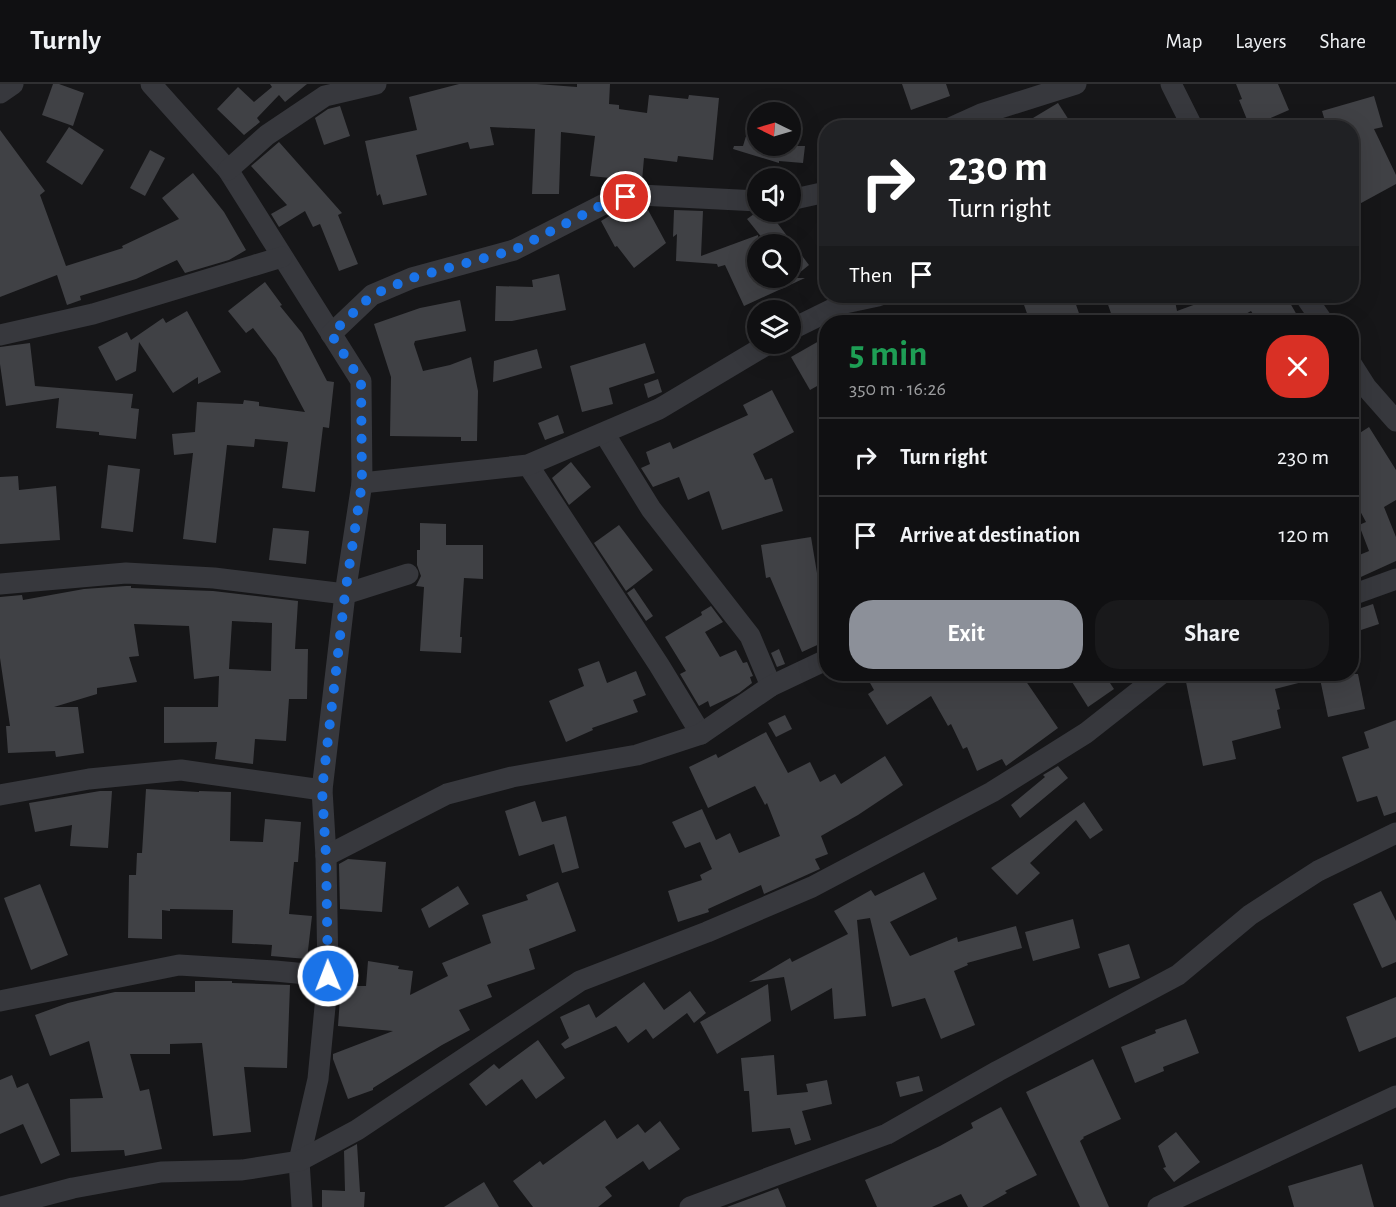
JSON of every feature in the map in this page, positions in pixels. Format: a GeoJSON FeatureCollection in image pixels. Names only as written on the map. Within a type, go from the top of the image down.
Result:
{"type":"FeatureCollection","features":[{"type":"Feature","properties":{"kind":"street"},"geometry":{"type":"LineString","coordinates":[[0,93],[13,84]]}},
{"type":"Feature","properties":{"kind":"street"},"geometry":{"type":"LineString","coordinates":[[152,84],[228,170],[361,381],[362,483],[345,594],[322,790],[326,856],[328,976],[318,1079],[299,1161],[302,1207]]}},
{"type":"Feature","properties":{"kind":"street"},"geometry":{"type":"LineString","coordinates":[[228,170],[267,135],[325,96],[376,84]]}},
{"type":"Feature","properties":{"kind":"street"},"geometry":{"type":"LineString","coordinates":[[968,120],[1076,84]]}},
{"type":"Feature","properties":{"kind":"street"},"geometry":{"type":"LineString","coordinates":[[1171,84],[1189,120]]}},
{"type":"Feature","properties":{"kind":"street"},"geometry":{"type":"LineString","coordinates":[[801,198],[819,194]]}},
{"type":"Feature","properties":{"kind":"street"},"geometry":{"type":"LineString","coordinates":[[331,334],[372,295],[412,278],[514,250],[612,200],[640,195],[747,200]]}},
{"type":"Feature","properties":{"kind":"street"},"geometry":{"type":"LineString","coordinates":[[0,335],[93,314],[282,257]]}},
{"type":"Feature","properties":{"kind":"street"},"geometry":{"type":"LineString","coordinates":[[821,315],[845,303]]}},
{"type":"Feature","properties":{"kind":"street"},"geometry":{"type":"LineString","coordinates":[[801,325],[819,316]]}},
{"type":"Feature","properties":{"kind":"street"},"geometry":{"type":"LineString","coordinates":[[362,483],[528,465],[659,409],[751,354]]}},
{"type":"Feature","properties":{"kind":"street"},"geometry":{"type":"LineString","coordinates":[[1359,391],[1396,421]]}},
{"type":"Feature","properties":{"kind":"street"},"geometry":{"type":"LineString","coordinates":[[604,433],[651,509],[750,636],[771,686]]}},
{"type":"Feature","properties":{"kind":"street"},"geometry":{"type":"LineString","coordinates":[[528,465],[659,665],[701,734]]}},
{"type":"Feature","properties":{"kind":"street"},"geometry":{"type":"LineString","coordinates":[[0,584],[126,573],[214,578],[345,594],[408,574]]}},
{"type":"Feature","properties":{"kind":"street"},"geometry":{"type":"LineString","coordinates":[[1359,592],[1396,579]]}},
{"type":"Feature","properties":{"kind":"street"},"geometry":{"type":"LineString","coordinates":[[326,856],[447,794],[512,777],[637,755],[701,734],[771,686],[819,663]]}},
{"type":"Feature","properties":{"kind":"street"},"geometry":{"type":"LineString","coordinates":[[2,1207],[72,1188],[161,1172],[242,1170],[299,1161],[357,1130],[580,981],[707,932],[812,887],[992,792],[1086,733],[1152,681]]}},
{"type":"Feature","properties":{"kind":"street"},"geometry":{"type":"LineString","coordinates":[[0,795],[89,779],[181,770],[322,790]]}},
{"type":"Feature","properties":{"kind":"street"},"geometry":{"type":"LineString","coordinates":[[690,1207],[887,1134],[998,1071],[1178,975],[1250,915],[1318,871],[1396,832]]}},
{"type":"Feature","properties":{"kind":"street"},"geometry":{"type":"LineString","coordinates":[[0,1001],[179,965],[275,970],[328,976]]}},
{"type":"Feature","properties":{"kind":"street"},"geometry":{"type":"LineString","coordinates":[[1158,1207],[1396,1096]]}},
{"type":"Feature","properties":{"kind":"building"},"geometry":{"type":"Polygon","coordinates":[[[53,84],[84,93],[73,126],[42,115],[53,84]]]}},
{"type":"Feature","properties":{"kind":"building"},"geometry":{"type":"Polygon","coordinates":[[[270,84],[307,84],[285,102],[279,95],[257,118],[260,122],[244,135],[217,109],[238,87],[254,102],[272,87],[270,84]]]}},
{"type":"Feature","properties":{"kind":"building"},"geometry":{"type":"Polygon","coordinates":[[[459,84],[537,84],[577,87],[577,84],[610,84],[609,104],[619,105],[619,109],[647,113],[649,95],[688,99],[689,95],[719,98],[713,160],[678,156],[677,162],[644,158],[642,181],[590,176],[595,136],[561,132],[559,194],[532,194],[535,129],[490,127],[494,145],[470,149],[468,142],[416,155],[427,195],[383,205],[380,194],[377,196],[365,141],[417,130],[409,97],[459,84]]]}},
{"type":"Feature","properties":{"kind":"building"},"geometry":{"type":"Polygon","coordinates":[[[902,84],[946,84],[950,96],[911,110],[902,84]]]}},
{"type":"Feature","properties":{"kind":"building"},"geometry":{"type":"Polygon","coordinates":[[[1236,84],[1278,84],[1289,110],[1266,120],[1247,120],[1239,100],[1242,99],[1236,84]]]}},
{"type":"Feature","properties":{"kind":"building"},"geometry":{"type":"Polygon","coordinates":[[[1374,96],[1383,127],[1374,129],[1396,175],[1396,184],[1359,204],[1359,120],[1325,120],[1322,111],[1374,96]]]}},
{"type":"Feature","properties":{"kind":"building"},"geometry":{"type":"Polygon","coordinates":[[[1058,103],[1069,120],[1034,120],[1033,118],[1058,103]]]}},
{"type":"Feature","properties":{"kind":"building"},"geometry":{"type":"Polygon","coordinates":[[[340,106],[350,136],[324,145],[315,118],[328,109],[340,106]]]}},
{"type":"Feature","properties":{"kind":"building"},"geometry":{"type":"Polygon","coordinates":[[[69,127],[104,150],[82,185],[46,162],[69,127]]]}},
{"type":"Feature","properties":{"kind":"building"},"geometry":{"type":"Polygon","coordinates":[[[0,130],[45,191],[40,195],[66,266],[123,248],[122,246],[179,219],[162,198],[193,173],[224,212],[246,250],[229,260],[185,273],[177,260],[136,279],[80,296],[81,300],[67,305],[57,275],[0,297],[0,130]]]}},
{"type":"Feature","properties":{"kind":"building"},"geometry":{"type":"Polygon","coordinates":[[[747,133],[747,153],[733,149],[734,146],[743,146],[747,133]]]}},
{"type":"Feature","properties":{"kind":"building"},"geometry":{"type":"Polygon","coordinates":[[[279,142],[342,213],[338,215],[358,264],[339,271],[320,224],[313,227],[305,211],[279,227],[271,214],[287,205],[251,166],[279,142]]]}},
{"type":"Feature","properties":{"kind":"building"},"geometry":{"type":"Polygon","coordinates":[[[801,146],[805,146],[803,163],[779,161],[779,163],[756,156],[801,156],[801,146]]]}},
{"type":"Feature","properties":{"kind":"building"},"geometry":{"type":"Polygon","coordinates":[[[150,150],[165,158],[145,196],[130,188],[150,150]]]}},
{"type":"Feature","properties":{"kind":"building"},"geometry":{"type":"Polygon","coordinates":[[[647,208],[666,243],[634,268],[617,246],[615,247],[601,221],[616,212],[647,208]]]}},
{"type":"Feature","properties":{"kind":"building"},"geometry":{"type":"Polygon","coordinates":[[[674,210],[703,211],[701,256],[747,239],[747,288],[783,288],[757,300],[747,300],[747,305],[744,306],[725,265],[718,267],[717,264],[676,261],[677,234],[673,237],[674,210]]]}},
{"type":"Feature","properties":{"kind":"building"},"geometry":{"type":"Polygon","coordinates":[[[749,222],[777,222],[786,234],[759,234],[749,222]]]}},
{"type":"Feature","properties":{"kind":"building"},"geometry":{"type":"Polygon","coordinates":[[[801,254],[809,265],[801,272],[801,254]]]}},
{"type":"Feature","properties":{"kind":"building"},"geometry":{"type":"Polygon","coordinates":[[[559,274],[566,310],[512,321],[495,321],[496,286],[533,287],[532,280],[559,274]]]}},
{"type":"Feature","properties":{"kind":"building"},"geometry":{"type":"Polygon","coordinates":[[[265,282],[282,305],[280,306],[302,333],[327,381],[334,382],[329,428],[323,427],[315,492],[282,488],[288,442],[255,439],[254,447],[227,445],[216,543],[183,539],[193,453],[174,455],[172,434],[195,432],[197,402],[243,404],[244,400],[259,402],[259,406],[305,412],[276,358],[253,328],[246,333],[228,311],[265,282]]]}},
{"type":"Feature","properties":{"kind":"building"},"geometry":{"type":"Polygon","coordinates":[[[460,300],[466,331],[415,341],[414,344],[423,371],[471,357],[478,391],[477,441],[461,441],[461,437],[390,436],[391,377],[374,324],[420,308],[460,300]]]}},
{"type":"Feature","properties":{"kind":"building"},"geometry":{"type":"Polygon","coordinates":[[[1023,303],[1075,303],[1080,315],[1028,315],[1023,303]]]}},
{"type":"Feature","properties":{"kind":"building"},"geometry":{"type":"Polygon","coordinates":[[[1107,303],[1175,303],[1177,311],[1199,303],[1290,303],[1297,315],[1254,315],[1251,311],[1244,315],[1112,315],[1107,303]]]}},
{"type":"Feature","properties":{"kind":"building"},"geometry":{"type":"Polygon","coordinates":[[[187,311],[221,372],[198,384],[198,377],[173,393],[139,342],[136,371],[116,381],[98,347],[127,332],[131,340],[163,318],[166,323],[187,311]]]}},
{"type":"Feature","properties":{"kind":"building"},"geometry":{"type":"Polygon","coordinates":[[[819,341],[819,385],[810,390],[791,357],[801,354],[801,351],[819,341]]]}},
{"type":"Feature","properties":{"kind":"building"},"geometry":{"type":"Polygon","coordinates":[[[30,343],[35,386],[133,394],[131,408],[139,409],[136,439],[99,435],[99,432],[56,428],[59,398],[6,406],[0,347],[30,343]]]}},
{"type":"Feature","properties":{"kind":"building"},"geometry":{"type":"Polygon","coordinates":[[[645,343],[655,373],[609,388],[613,404],[582,412],[570,366],[645,343]]]}},
{"type":"Feature","properties":{"kind":"building"},"geometry":{"type":"Polygon","coordinates":[[[537,349],[542,368],[493,382],[494,361],[537,349]]]}},
{"type":"Feature","properties":{"kind":"building"},"geometry":{"type":"Polygon","coordinates":[[[658,379],[662,392],[648,398],[644,384],[658,379]]]}},
{"type":"Feature","properties":{"kind":"building"},"geometry":{"type":"Polygon","coordinates":[[[772,390],[794,432],[753,454],[765,480],[772,478],[783,511],[722,530],[709,491],[688,500],[679,477],[653,487],[641,468],[650,464],[646,452],[670,442],[673,449],[748,415],[743,405],[772,390]]]}},
{"type":"Feature","properties":{"kind":"building"},"geometry":{"type":"Polygon","coordinates":[[[558,415],[564,433],[545,440],[538,423],[558,415]]]}},
{"type":"Feature","properties":{"kind":"building"},"geometry":{"type":"Polygon","coordinates":[[[1369,427],[1396,470],[1396,500],[1384,507],[1396,537],[1396,561],[1359,578],[1359,555],[1369,551],[1359,525],[1366,522],[1359,509],[1359,433],[1369,427]]]}},
{"type":"Feature","properties":{"kind":"building"},"geometry":{"type":"Polygon","coordinates":[[[571,462],[591,487],[569,505],[552,478],[571,462]]]}},
{"type":"Feature","properties":{"kind":"building"},"geometry":{"type":"Polygon","coordinates":[[[108,465],[140,469],[133,532],[101,528],[108,465]]]}},
{"type":"Feature","properties":{"kind":"building"},"geometry":{"type":"Polygon","coordinates":[[[18,476],[19,490],[56,486],[60,540],[0,544],[0,477],[18,476]]]}},
{"type":"Feature","properties":{"kind":"building"},"geometry":{"type":"Polygon","coordinates":[[[420,523],[446,524],[446,545],[483,545],[483,579],[464,578],[461,653],[420,651],[424,587],[416,586],[421,576],[417,565],[417,550],[420,550],[420,523]]]}},
{"type":"Feature","properties":{"kind":"building"},"geometry":{"type":"Polygon","coordinates":[[[619,525],[653,570],[626,591],[594,543],[619,525]]]}},
{"type":"Feature","properties":{"kind":"building"},"geometry":{"type":"Polygon","coordinates":[[[273,528],[309,531],[306,564],[269,560],[273,528]]]}},
{"type":"Feature","properties":{"kind":"building"},"geometry":{"type":"Polygon","coordinates":[[[811,537],[817,573],[819,572],[819,644],[802,652],[770,577],[766,578],[761,545],[811,537]]]}},
{"type":"Feature","properties":{"kind":"building"},"geometry":{"type":"Polygon","coordinates":[[[131,586],[131,588],[213,591],[298,601],[295,649],[308,649],[307,699],[289,699],[286,741],[255,739],[253,764],[215,759],[217,742],[164,743],[164,707],[218,707],[219,676],[194,679],[189,626],[134,624],[139,656],[129,657],[137,682],[97,688],[97,694],[54,707],[78,707],[84,753],[56,757],[55,751],[8,753],[6,726],[10,726],[0,658],[0,597],[22,595],[23,600],[84,589],[131,586]],[[232,621],[229,669],[271,671],[272,623],[232,621]]]}},
{"type":"Feature","properties":{"kind":"building"},"geometry":{"type":"Polygon","coordinates":[[[634,588],[653,616],[646,621],[627,593],[634,588]]]}},
{"type":"Feature","properties":{"kind":"building"},"geometry":{"type":"Polygon","coordinates":[[[1373,604],[1379,624],[1359,631],[1359,609],[1373,604]]]}},
{"type":"Feature","properties":{"kind":"building"},"geometry":{"type":"Polygon","coordinates":[[[711,606],[723,622],[705,632],[720,657],[736,650],[743,663],[747,662],[753,676],[750,677],[752,683],[739,693],[710,707],[708,701],[699,706],[680,674],[686,671],[665,637],[702,615],[701,612],[711,606]]]}},
{"type":"Feature","properties":{"kind":"building"},"geometry":{"type":"Polygon","coordinates":[[[779,649],[785,664],[777,667],[771,653],[779,649]]]}},
{"type":"Feature","properties":{"kind":"building"},"geometry":{"type":"Polygon","coordinates":[[[599,661],[607,683],[636,671],[646,695],[633,700],[638,712],[592,728],[593,730],[566,742],[549,701],[584,686],[578,669],[599,661]]]}},
{"type":"Feature","properties":{"kind":"building"},"geometry":{"type":"Polygon","coordinates":[[[1359,679],[1365,709],[1328,717],[1320,681],[1359,681],[1359,679]]]}},
{"type":"Feature","properties":{"kind":"building"},"geometry":{"type":"Polygon","coordinates":[[[869,681],[1026,681],[1058,728],[1006,766],[1002,759],[977,771],[967,747],[963,749],[951,724],[948,726],[931,696],[887,725],[868,694],[874,690],[869,681]]]}},
{"type":"Feature","properties":{"kind":"building"},"geometry":{"type":"Polygon","coordinates":[[[1071,681],[1109,681],[1114,689],[1088,707],[1071,681]]]}},
{"type":"Feature","properties":{"kind":"building"},"geometry":{"type":"Polygon","coordinates":[[[1306,681],[1275,689],[1280,709],[1277,710],[1281,728],[1232,741],[1236,759],[1203,766],[1186,682],[1306,681]]]}},
{"type":"Feature","properties":{"kind":"building"},"geometry":{"type":"Polygon","coordinates":[[[785,715],[792,729],[776,737],[768,723],[785,715]]]}},
{"type":"Feature","properties":{"kind":"building"},"geometry":{"type":"Polygon","coordinates":[[[1396,720],[1396,812],[1384,816],[1377,796],[1357,802],[1342,757],[1369,748],[1364,732],[1396,720]]]}},
{"type":"Feature","properties":{"kind":"building"},"geometry":{"type":"Polygon","coordinates":[[[766,732],[788,773],[810,762],[820,782],[835,774],[841,784],[885,756],[903,785],[821,836],[828,854],[815,859],[820,869],[764,894],[761,885],[708,909],[709,912],[678,922],[668,891],[702,880],[700,875],[712,869],[700,842],[685,848],[672,822],[702,809],[716,840],[730,833],[739,853],[780,836],[767,803],[765,805],[755,786],[708,808],[689,767],[716,754],[718,758],[766,732]]]}},
{"type":"Feature","properties":{"kind":"building"},"geometry":{"type":"Polygon","coordinates":[[[1058,766],[1068,778],[1020,818],[1011,805],[1045,777],[1043,775],[1058,766]]]}},
{"type":"Feature","properties":{"kind":"building"},"geometry":{"type":"Polygon","coordinates":[[[146,789],[231,792],[230,841],[263,842],[265,819],[301,822],[298,862],[294,862],[289,914],[312,916],[307,959],[271,956],[272,945],[232,943],[233,910],[162,910],[162,939],[128,938],[129,875],[136,875],[137,853],[142,853],[146,789]]]}},
{"type":"Feature","properties":{"kind":"building"},"geometry":{"type":"Polygon","coordinates":[[[112,791],[108,848],[70,846],[72,825],[35,832],[29,803],[112,791]]]}},
{"type":"Feature","properties":{"kind":"building"},"geometry":{"type":"Polygon","coordinates":[[[535,801],[542,822],[566,816],[579,868],[562,873],[554,844],[519,856],[505,811],[535,801]]]}},
{"type":"Feature","properties":{"kind":"building"},"geometry":{"type":"Polygon","coordinates":[[[1084,802],[1103,830],[1090,839],[1076,820],[1030,863],[1040,873],[1017,895],[991,868],[1084,802]]]}},
{"type":"Feature","properties":{"kind":"building"},"geometry":{"type":"Polygon","coordinates":[[[348,859],[386,862],[382,912],[340,909],[339,864],[348,859]]]}},
{"type":"Feature","properties":{"kind":"building"},"geometry":{"type":"Polygon","coordinates":[[[924,872],[937,899],[890,922],[910,956],[957,937],[958,942],[1016,926],[1022,948],[967,963],[968,965],[954,971],[975,1025],[941,1039],[925,998],[892,1007],[870,918],[857,920],[866,1016],[834,1019],[832,988],[791,1011],[784,977],[749,982],[790,958],[792,962],[848,934],[834,911],[871,890],[875,896],[924,872]]]}},
{"type":"Feature","properties":{"kind":"building"},"geometry":{"type":"Polygon","coordinates":[[[558,882],[576,931],[529,949],[535,969],[487,985],[492,997],[459,1010],[470,1030],[442,1045],[373,1090],[348,1099],[333,1054],[393,1031],[338,1026],[340,998],[343,998],[345,986],[366,986],[368,961],[399,966],[398,969],[413,971],[410,995],[448,976],[442,963],[491,943],[482,915],[528,900],[526,895],[558,882]]]}},
{"type":"Feature","properties":{"kind":"building"},"geometry":{"type":"Polygon","coordinates":[[[40,884],[68,955],[31,970],[4,898],[40,884]]]}},
{"type":"Feature","properties":{"kind":"building"},"geometry":{"type":"Polygon","coordinates":[[[458,886],[469,904],[429,928],[421,909],[458,886]]]}},
{"type":"Feature","properties":{"kind":"building"},"geometry":{"type":"Polygon","coordinates":[[[1381,891],[1396,921],[1396,962],[1382,968],[1353,904],[1381,891]]]}},
{"type":"Feature","properties":{"kind":"building"},"geometry":{"type":"Polygon","coordinates":[[[1073,919],[1080,948],[1033,961],[1025,932],[1073,919]]]}},
{"type":"Feature","properties":{"kind":"building"},"geometry":{"type":"Polygon","coordinates":[[[1129,944],[1140,978],[1109,988],[1098,954],[1129,944]]]}},
{"type":"Feature","properties":{"kind":"building"},"geometry":{"type":"Polygon","coordinates":[[[195,981],[290,985],[287,1068],[244,1067],[251,1132],[213,1136],[202,1043],[170,1044],[170,1054],[130,1054],[140,1091],[149,1089],[162,1149],[125,1156],[124,1150],[71,1152],[70,1099],[103,1098],[89,1041],[50,1056],[35,1015],[68,1003],[115,992],[195,992],[195,981]]]}},
{"type":"Feature","properties":{"kind":"building"},"geometry":{"type":"Polygon","coordinates":[[[644,982],[664,1010],[690,991],[706,1013],[694,1023],[687,1013],[653,1039],[646,1029],[628,1043],[616,1026],[565,1049],[561,1044],[569,1038],[560,1017],[589,1004],[596,1018],[644,982]]]}},
{"type":"Feature","properties":{"kind":"building"},"geometry":{"type":"Polygon","coordinates":[[[768,984],[771,1021],[717,1054],[700,1022],[768,984]]]}},
{"type":"Feature","properties":{"kind":"building"},"geometry":{"type":"Polygon","coordinates":[[[1396,997],[1396,1037],[1359,1052],[1346,1017],[1396,997]]]}},
{"type":"Feature","properties":{"kind":"building"},"geometry":{"type":"Polygon","coordinates":[[[1186,1019],[1199,1053],[1163,1067],[1164,1071],[1135,1083],[1121,1047],[1156,1033],[1155,1030],[1186,1019]]]}},
{"type":"Feature","properties":{"kind":"building"},"geometry":{"type":"Polygon","coordinates":[[[538,1040],[565,1078],[536,1099],[522,1079],[486,1106],[469,1084],[494,1064],[499,1069],[538,1040]]]}},
{"type":"Feature","properties":{"kind":"building"},"geometry":{"type":"Polygon","coordinates":[[[774,1055],[777,1095],[808,1092],[806,1084],[827,1080],[832,1104],[802,1111],[811,1140],[795,1145],[790,1128],[752,1132],[749,1091],[744,1091],[741,1058],[774,1055]]]}},
{"type":"Feature","properties":{"kind":"building"},"geometry":{"type":"Polygon","coordinates":[[[1093,1059],[1121,1119],[1083,1137],[1080,1141],[1109,1207],[1080,1207],[1026,1092],[1093,1059]]]}},
{"type":"Feature","properties":{"kind":"building"},"geometry":{"type":"Polygon","coordinates":[[[12,1075],[17,1088],[28,1083],[60,1155],[41,1164],[23,1124],[0,1134],[0,1080],[12,1075]]]}},
{"type":"Feature","properties":{"kind":"building"},"geometry":{"type":"Polygon","coordinates":[[[919,1076],[923,1091],[900,1097],[896,1082],[919,1076]]]}},
{"type":"Feature","properties":{"kind":"building"},"geometry":{"type":"Polygon","coordinates":[[[1001,1107],[1037,1175],[1005,1191],[1007,1193],[982,1207],[968,1207],[961,1194],[932,1207],[877,1207],[865,1180],[940,1146],[973,1128],[971,1123],[1001,1107]]]}},
{"type":"Feature","properties":{"kind":"building"},"geometry":{"type":"Polygon","coordinates":[[[605,1120],[617,1139],[638,1124],[645,1133],[660,1121],[680,1149],[649,1170],[643,1161],[605,1187],[612,1196],[598,1207],[533,1207],[513,1181],[540,1161],[543,1165],[605,1120]]]}},
{"type":"Feature","properties":{"kind":"building"},"geometry":{"type":"Polygon","coordinates":[[[1176,1132],[1200,1162],[1174,1182],[1163,1168],[1166,1167],[1158,1146],[1176,1132]]]}},
{"type":"Feature","properties":{"kind":"building"},"geometry":{"type":"Polygon","coordinates":[[[357,1144],[360,1192],[365,1192],[364,1207],[322,1207],[322,1190],[345,1191],[344,1151],[357,1144]]]}},
{"type":"Feature","properties":{"kind":"building"},"geometry":{"type":"Polygon","coordinates":[[[1362,1164],[1374,1207],[1294,1207],[1288,1186],[1362,1164]]]}},
{"type":"Feature","properties":{"kind":"building"},"geometry":{"type":"Polygon","coordinates":[[[484,1182],[499,1207],[444,1207],[484,1182]]]}},
{"type":"Feature","properties":{"kind":"building"},"geometry":{"type":"Polygon","coordinates":[[[778,1188],[786,1207],[727,1207],[778,1188]]]}},
{"type":"Feature","properties":{"kind":"route"},"geometry":{"type":"LineString","coordinates":[[328,976],[326,856],[322,790],[345,594],[362,483],[361,381],[331,334],[372,295],[412,278],[514,250],[612,200],[626,197]]}}]}
